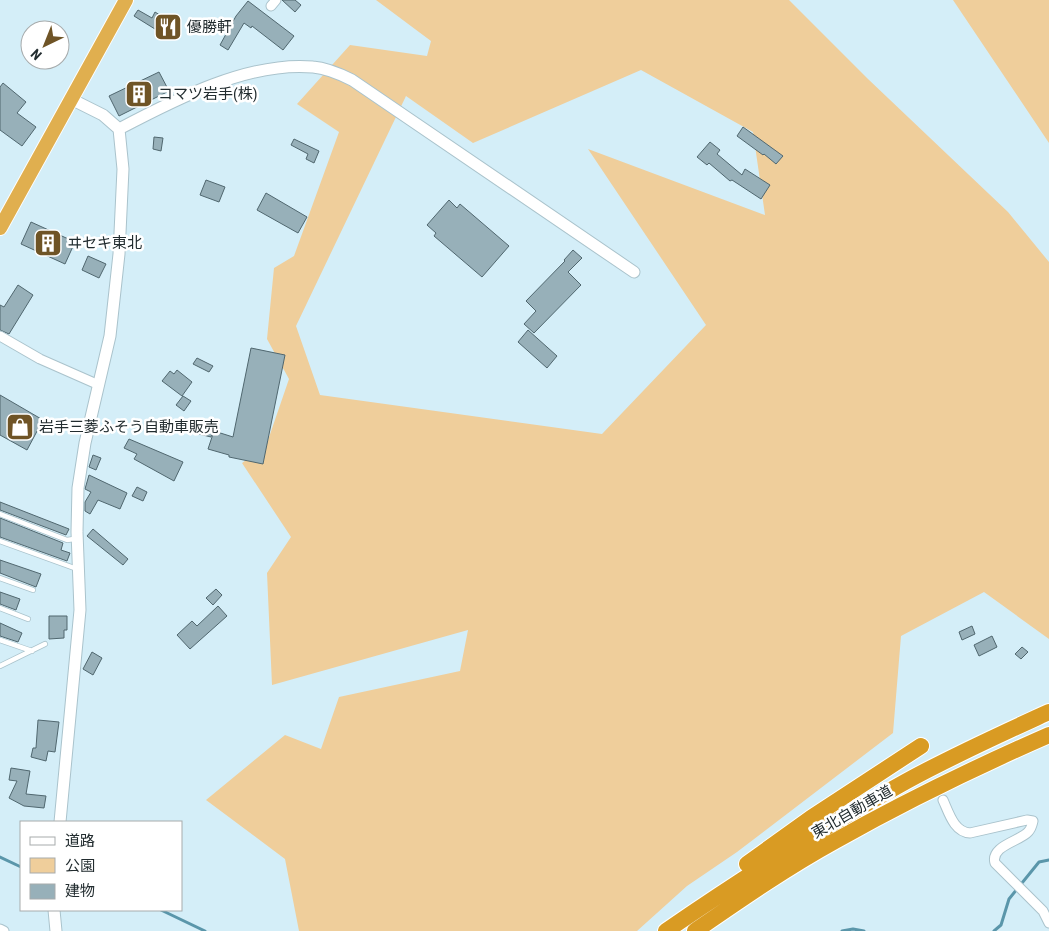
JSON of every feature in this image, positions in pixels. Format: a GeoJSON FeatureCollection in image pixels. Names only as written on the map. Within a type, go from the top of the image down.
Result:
{"type":"FeatureCollection","features":[{"type":"Feature","properties":{"kind":"highway"},"geometry":{"type":"LineString","coordinates":[[0,228],[126,0]]}},
{"type":"Feature","properties":{"kind":"highway","name":"東北自動車道"},"geometry":{"type":"LineString","coordinates":[[666,931],[736,883],[831,824],[981,743],[1049,712]]}},
{"type":"Feature","properties":{"kind":"highway","name":"東北自動車道"},"geometry":{"type":"LineString","coordinates":[[695,931],[833,842],[913,798],[991,760],[1049,736]]}},
{"type":"Feature","properties":{"kind":"highway"},"geometry":{"type":"LineString","coordinates":[[666,931],[730,877],[802,824],[921,746]]}},
{"type":"Feature","properties":{"kind":"street"},"geometry":{"type":"LineString","coordinates":[[119,129],[179,99],[246,74],[290,67],[313,67],[336,72],[352,80],[634,272]]}},
{"type":"Feature","properties":{"kind":"street"},"geometry":{"type":"LineString","coordinates":[[60,821],[80,610],[77,532],[78,488],[85,443],[110,336],[119,254],[123,168],[119,129],[103,115],[71,99]]}},
{"type":"Feature","properties":{"kind":"street"},"geometry":{"type":"LineString","coordinates":[[0,336],[40,359],[99,385]]}},
{"type":"Feature","properties":{"kind":"street"},"geometry":{"type":"LineString","coordinates":[[943,800],[957,829],[963,833],[1027,820],[1033,821],[1031,829],[1026,834],[1009,842],[995,854],[994,858],[996,863],[1043,911],[1049,924]]}},
{"type":"Feature","properties":{"kind":"street"},"geometry":{"type":"LineString","coordinates":[[54,911],[56,931]]}},
{"type":"Feature","properties":{"kind":"street"},"geometry":{"type":"LineString","coordinates":[[0,929],[4,931]]}},
{"type":"Feature","properties":{"kind":"lane"},"geometry":{"type":"LineString","coordinates":[[0,514],[67,540],[74,538]]}},
{"type":"Feature","properties":{"kind":"lane"},"geometry":{"type":"LineString","coordinates":[[0,541],[78,569]]}},
{"type":"Feature","properties":{"kind":"lane"},"geometry":{"type":"LineString","coordinates":[[0,578],[33,590]]}},
{"type":"Feature","properties":{"kind":"lane"},"geometry":{"type":"LineString","coordinates":[[0,608],[28,619]]}},
{"type":"Feature","properties":{"kind":"lane"},"geometry":{"type":"LineString","coordinates":[[0,640],[32,651]]}},
{"type":"Feature","properties":{"kind":"lane"},"geometry":{"type":"LineString","coordinates":[[0,666],[45,644]]}},
{"type":"Feature","properties":{"kind":"green space"},"geometry":{"type":"Polygon","coordinates":[[[376,0],[789,0],[868,79],[1008,212],[1049,262],[1049,639],[984,592],[901,636],[893,733],[737,852],[687,886],[637,931],[299,931],[285,859],[206,800],[285,735],[321,749],[339,697],[460,671],[468,630],[272,685],[267,573],[291,537],[242,463],[266,446],[289,379],[267,339],[274,268],[294,256],[339,132],[297,104],[350,45],[427,56],[431,41],[376,0]],[[641,70],[473,143],[406,96],[296,326],[320,395],[602,434],[706,325],[588,149],[765,215],[753,132],[641,70]]]}},
{"type":"Feature","properties":{"kind":"green space"},"geometry":{"type":"Polygon","coordinates":[[[953,0],[1049,0],[1049,143],[953,0]]]}},
{"type":"Feature","properties":{"kind":"building"},"geometry":{"type":"Polygon","coordinates":[[[282,0],[295,0],[301,5],[295,12],[282,0]]]}},
{"type":"Feature","properties":{"kind":"building"},"geometry":{"type":"Polygon","coordinates":[[[248,1],[294,36],[283,50],[252,26],[251,28],[244,23],[228,50],[220,45],[236,16],[248,1]]]}},
{"type":"Feature","properties":{"kind":"building"},"geometry":{"type":"Polygon","coordinates":[[[138,10],[152,18],[155,12],[179,27],[171,39],[134,16],[138,10]]]}},
{"type":"Feature","properties":{"kind":"building","name":"コマツ岩手(株)"},"geometry":{"type":"Polygon","coordinates":[[[159,72],[169,91],[119,116],[109,96],[159,72]]]}},
{"type":"Feature","properties":{"kind":"building"},"geometry":{"type":"Polygon","coordinates":[[[3,83],[26,102],[17,113],[36,127],[22,146],[0,130],[0,87],[3,83]]]}},
{"type":"Feature","properties":{"kind":"building"},"geometry":{"type":"Polygon","coordinates":[[[743,127],[783,156],[776,164],[737,136],[743,127]]]}},
{"type":"Feature","properties":{"kind":"building"},"geometry":{"type":"Polygon","coordinates":[[[154,137],[163,138],[161,151],[153,149],[154,137]]]}},
{"type":"Feature","properties":{"kind":"building"},"geometry":{"type":"Polygon","coordinates":[[[294,139],[319,151],[314,163],[306,159],[308,154],[291,145],[294,139]]]}},
{"type":"Feature","properties":{"kind":"building"},"geometry":{"type":"Polygon","coordinates":[[[710,142],[720,150],[717,154],[742,175],[745,169],[770,185],[761,199],[732,180],[730,181],[709,163],[707,165],[697,157],[710,142]]]}},
{"type":"Feature","properties":{"kind":"building"},"geometry":{"type":"Polygon","coordinates":[[[206,180],[225,187],[219,202],[200,195],[206,180]]]}},
{"type":"Feature","properties":{"kind":"building"},"geometry":{"type":"Polygon","coordinates":[[[266,193],[307,217],[298,233],[257,210],[266,193]]]}},
{"type":"Feature","properties":{"kind":"building"},"geometry":{"type":"Polygon","coordinates":[[[449,200],[457,208],[460,204],[509,246],[482,277],[434,236],[436,233],[427,225],[449,200]]]}},
{"type":"Feature","properties":{"kind":"building","name":"ヰセキ東北"},"geometry":{"type":"Polygon","coordinates":[[[31,222],[75,242],[65,264],[21,244],[31,222]]]}},
{"type":"Feature","properties":{"kind":"building"},"geometry":{"type":"Polygon","coordinates":[[[573,250],[582,258],[568,272],[581,285],[534,333],[524,324],[536,311],[526,301],[565,261],[573,250]]]}},
{"type":"Feature","properties":{"kind":"building"},"geometry":{"type":"Polygon","coordinates":[[[88,256],[106,264],[99,278],[82,270],[88,256]]]}},
{"type":"Feature","properties":{"kind":"building"},"geometry":{"type":"Polygon","coordinates":[[[18,285],[33,295],[9,334],[0,330],[0,305],[4,307],[18,285]]]}},
{"type":"Feature","properties":{"kind":"building"},"geometry":{"type":"Polygon","coordinates":[[[528,330],[557,356],[547,368],[518,342],[528,330]]]}},
{"type":"Feature","properties":{"kind":"building"},"geometry":{"type":"Polygon","coordinates":[[[251,348],[285,355],[263,464],[229,457],[229,455],[208,449],[214,431],[233,437],[251,348]]]}},
{"type":"Feature","properties":{"kind":"building"},"geometry":{"type":"Polygon","coordinates":[[[197,358],[213,366],[209,372],[193,364],[197,358]]]}},
{"type":"Feature","properties":{"kind":"building"},"geometry":{"type":"Polygon","coordinates":[[[177,370],[192,382],[182,396],[162,381],[170,371],[174,374],[177,370]]]}},
{"type":"Feature","properties":{"kind":"building","name":"岩手三菱ふそう自動車販売"},"geometry":{"type":"Polygon","coordinates":[[[0,395],[43,420],[27,450],[0,435],[0,395]]]}},
{"type":"Feature","properties":{"kind":"building"},"geometry":{"type":"Polygon","coordinates":[[[183,396],[191,401],[184,411],[176,405],[183,396]]]}},
{"type":"Feature","properties":{"kind":"building"},"geometry":{"type":"Polygon","coordinates":[[[203,422],[214,425],[211,437],[199,434],[203,422]]]}},
{"type":"Feature","properties":{"kind":"building"},"geometry":{"type":"Polygon","coordinates":[[[129,439],[183,462],[174,481],[134,459],[137,454],[124,448],[129,439]]]}},
{"type":"Feature","properties":{"kind":"building"},"geometry":{"type":"Polygon","coordinates":[[[93,455],[101,458],[96,470],[89,467],[93,455]]]}},
{"type":"Feature","properties":{"kind":"building"},"geometry":{"type":"Polygon","coordinates":[[[89,475],[127,493],[120,509],[98,500],[90,514],[85,511],[85,502],[91,492],[85,489],[89,475]]]}},
{"type":"Feature","properties":{"kind":"building"},"geometry":{"type":"Polygon","coordinates":[[[137,487],[147,492],[143,501],[132,496],[137,487]]]}},
{"type":"Feature","properties":{"kind":"building"},"geometry":{"type":"Polygon","coordinates":[[[0,502],[69,529],[66,535],[0,510],[0,502]]]}},
{"type":"Feature","properties":{"kind":"building"},"geometry":{"type":"Polygon","coordinates":[[[0,518],[63,543],[61,550],[70,553],[67,561],[0,537],[0,518]]]}},
{"type":"Feature","properties":{"kind":"building"},"geometry":{"type":"Polygon","coordinates":[[[93,529],[128,559],[123,565],[87,536],[93,529]]]}},
{"type":"Feature","properties":{"kind":"building"},"geometry":{"type":"Polygon","coordinates":[[[0,560],[41,574],[36,587],[0,573],[0,560]]]}},
{"type":"Feature","properties":{"kind":"building"},"geometry":{"type":"Polygon","coordinates":[[[216,589],[222,595],[213,605],[206,598],[216,589]]]}},
{"type":"Feature","properties":{"kind":"building"},"geometry":{"type":"Polygon","coordinates":[[[0,592],[20,599],[16,610],[0,604],[0,592]]]}},
{"type":"Feature","properties":{"kind":"building"},"geometry":{"type":"Polygon","coordinates":[[[218,606],[227,616],[190,649],[177,635],[192,621],[197,626],[218,606]]]}},
{"type":"Feature","properties":{"kind":"building"},"geometry":{"type":"Polygon","coordinates":[[[49,616],[67,616],[67,630],[64,630],[64,638],[49,639],[49,616]]]}},
{"type":"Feature","properties":{"kind":"building"},"geometry":{"type":"Polygon","coordinates":[[[0,623],[22,633],[18,642],[0,636],[0,623]]]}},
{"type":"Feature","properties":{"kind":"building"},"geometry":{"type":"Polygon","coordinates":[[[972,626],[975,634],[962,640],[959,632],[972,626]]]}},
{"type":"Feature","properties":{"kind":"building"},"geometry":{"type":"Polygon","coordinates":[[[992,636],[997,647],[979,656],[974,645],[992,636]]]}},
{"type":"Feature","properties":{"kind":"building"},"geometry":{"type":"Polygon","coordinates":[[[1022,647],[1028,652],[1021,659],[1015,654],[1022,647]]]}},
{"type":"Feature","properties":{"kind":"building"},"geometry":{"type":"Polygon","coordinates":[[[92,652],[102,658],[93,675],[83,669],[92,652]]]}},
{"type":"Feature","properties":{"kind":"building"},"geometry":{"type":"Polygon","coordinates":[[[38,720],[59,722],[55,752],[48,751],[46,761],[31,757],[33,748],[36,748],[38,720]]]}},
{"type":"Feature","properties":{"kind":"building"},"geometry":{"type":"Polygon","coordinates":[[[11,768],[30,771],[26,794],[46,796],[44,808],[24,806],[9,798],[17,781],[9,780],[11,768]]]}},
{"type":"Feature","properties":{"kind":"waterway"},"geometry":{"type":"LineString","coordinates":[[0,857],[20,867]]}},
{"type":"Feature","properties":{"kind":"waterway"},"geometry":{"type":"LineString","coordinates":[[994,931],[1001,925],[1009,899],[1039,862],[1049,860]]}},
{"type":"Feature","properties":{"kind":"waterway"},"geometry":{"type":"LineString","coordinates":[[163,911],[205,931]]}},
{"type":"Feature","properties":{"kind":"waterway"},"geometry":{"type":"LineString","coordinates":[[842,931],[853,929],[864,931]]}},
{"type":"Feature","properties":{"kind":"place","name":"優勝軒"},"geometry":{"type":"Point","coordinates":[168,27]}},
{"type":"Feature","properties":{"kind":"place","name":"コマツ岩手(株)"},"geometry":{"type":"Point","coordinates":[139,94]}},
{"type":"Feature","properties":{"kind":"place","name":"ヰセキ東北"},"geometry":{"type":"Point","coordinates":[48,243]}},
{"type":"Feature","properties":{"kind":"place","name":"岩手三菱ふそう自動車販売"},"geometry":{"type":"Point","coordinates":[20,427]}}]}
